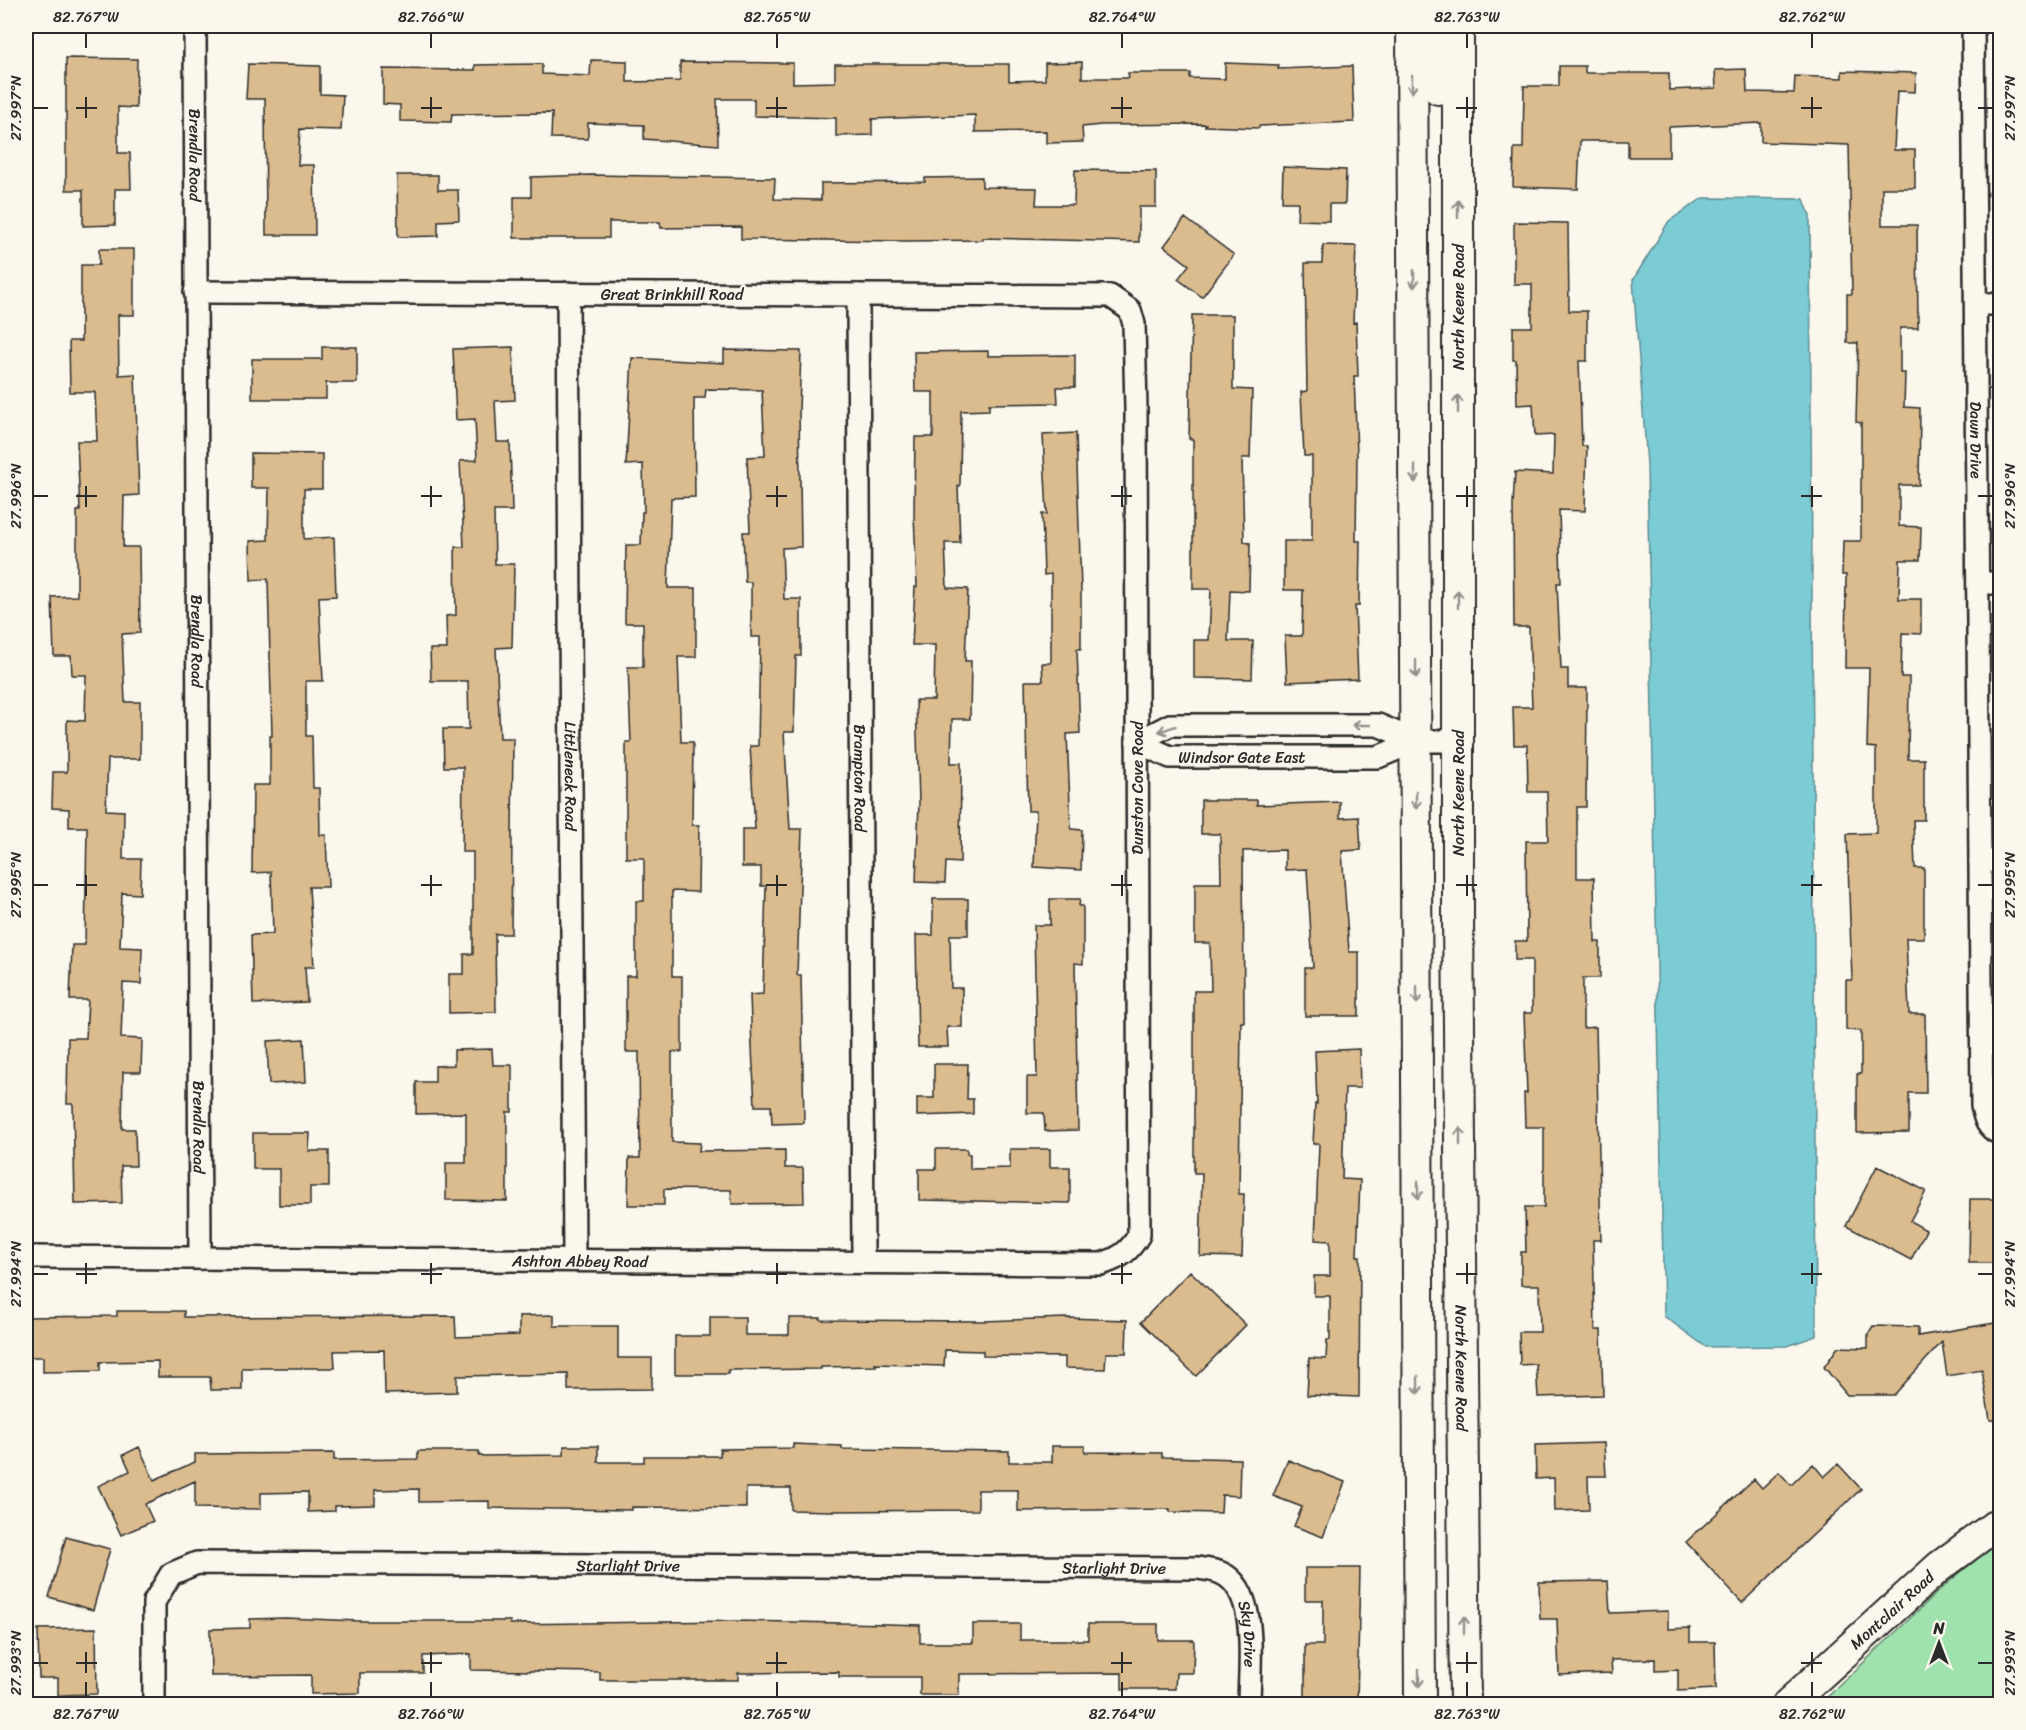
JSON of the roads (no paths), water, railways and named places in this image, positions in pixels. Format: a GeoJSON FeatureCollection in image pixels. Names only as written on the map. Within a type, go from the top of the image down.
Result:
{"type":"FeatureCollection","features":[{"type":"Feature","properties":{"kind":"main road"},"geometry":{"type":"LineString","coordinates":[[1412,26],[1420,1704]]}},
{"type":"Feature","properties":{"kind":"main road"},"geometry":{"type":"LineString","coordinates":[[1429,26],[1436,42],[1438,59],[1438,427],[1458,531]]}},
{"type":"Feature","properties":{"kind":"main road","name":"North Keene Road"},"geometry":{"type":"LineString","coordinates":[[1458,26],[1458,741],[1465,1704]]}},
{"type":"Feature","properties":{"kind":"main road","name":"Montclair Road"},"geometry":{"type":"LineString","coordinates":[[1788,1704],[1939,1567],[2001,1522]]}},
{"type":"Feature","properties":{"kind":"street","name":"Brendla Road"},"geometry":{"type":"LineString","coordinates":[[195,26],[200,1258]]}},
{"type":"Feature","properties":{"kind":"street","name":"Dawn Drive"},"geometry":{"type":"LineString","coordinates":[[1973,26],[1979,583],[1990,861],[1982,1106],[1985,1121],[1993,1131],[2001,1134]]}},
{"type":"Feature","properties":{"kind":"street","name":"Great Brinkhill Road"},"geometry":{"type":"LineString","coordinates":[[195,292],[1110,296],[1130,310],[1134,324]]}},
{"type":"Feature","properties":{"kind":"street","name":"Littleneck Road"},"geometry":{"type":"LineString","coordinates":[[568,293],[574,1259]]}},
{"type":"Feature","properties":{"kind":"street","name":"Brampton Road"},"geometry":{"type":"LineString","coordinates":[[858,295],[863,1261]]}},
{"type":"Feature","properties":{"kind":"street"},"geometry":{"type":"LineString","coordinates":[[1976,304],[2001,304]]}},
{"type":"Feature","properties":{"kind":"street","name":"Dunston Cove Road"},"geometry":{"type":"LineString","coordinates":[[1130,1250],[1139,1235],[1141,1219],[1134,324]]}},
{"type":"Feature","properties":{"kind":"street"},"geometry":{"type":"LineString","coordinates":[[1979,583],[2001,583]]}},
{"type":"Feature","properties":{"kind":"street","name":"Windsor Gate East"},"geometry":{"type":"LineString","coordinates":[[1137,742],[1170,725],[1378,725],[1416,741]]}},
{"type":"Feature","properties":{"kind":"street","name":"Windsor Gate East"},"geometry":{"type":"LineString","coordinates":[[1137,742],[1170,757],[1378,757],[1416,741],[1458,741]]}},
{"type":"Feature","properties":{"kind":"street","name":"Ashton Abbey Road"},"geometry":{"type":"LineString","coordinates":[[26,1257],[1101,1264],[1118,1259],[1130,1250]]}},
{"type":"Feature","properties":{"kind":"street","name":"Starlight Drive"},"geometry":{"type":"LineString","coordinates":[[154,1704],[154,1602],[171,1574],[197,1563],[1197,1568],[1222,1574]]}},
{"type":"Feature","properties":{"kind":"street","name":"Sky Drive"},"geometry":{"type":"LineString","coordinates":[[1222,1574],[1241,1591],[1249,1616],[1249,1704]]}},
{"type":"Feature","properties":{"kind":"water"},"geometry":{"type":"Polygon","coordinates":[[[1703,198],[1804,199],[1810,216],[1816,1336],[1787,1346],[1706,1347],[1664,1316],[1647,464],[1633,280],[1669,221],[1703,198]]]}}]}
